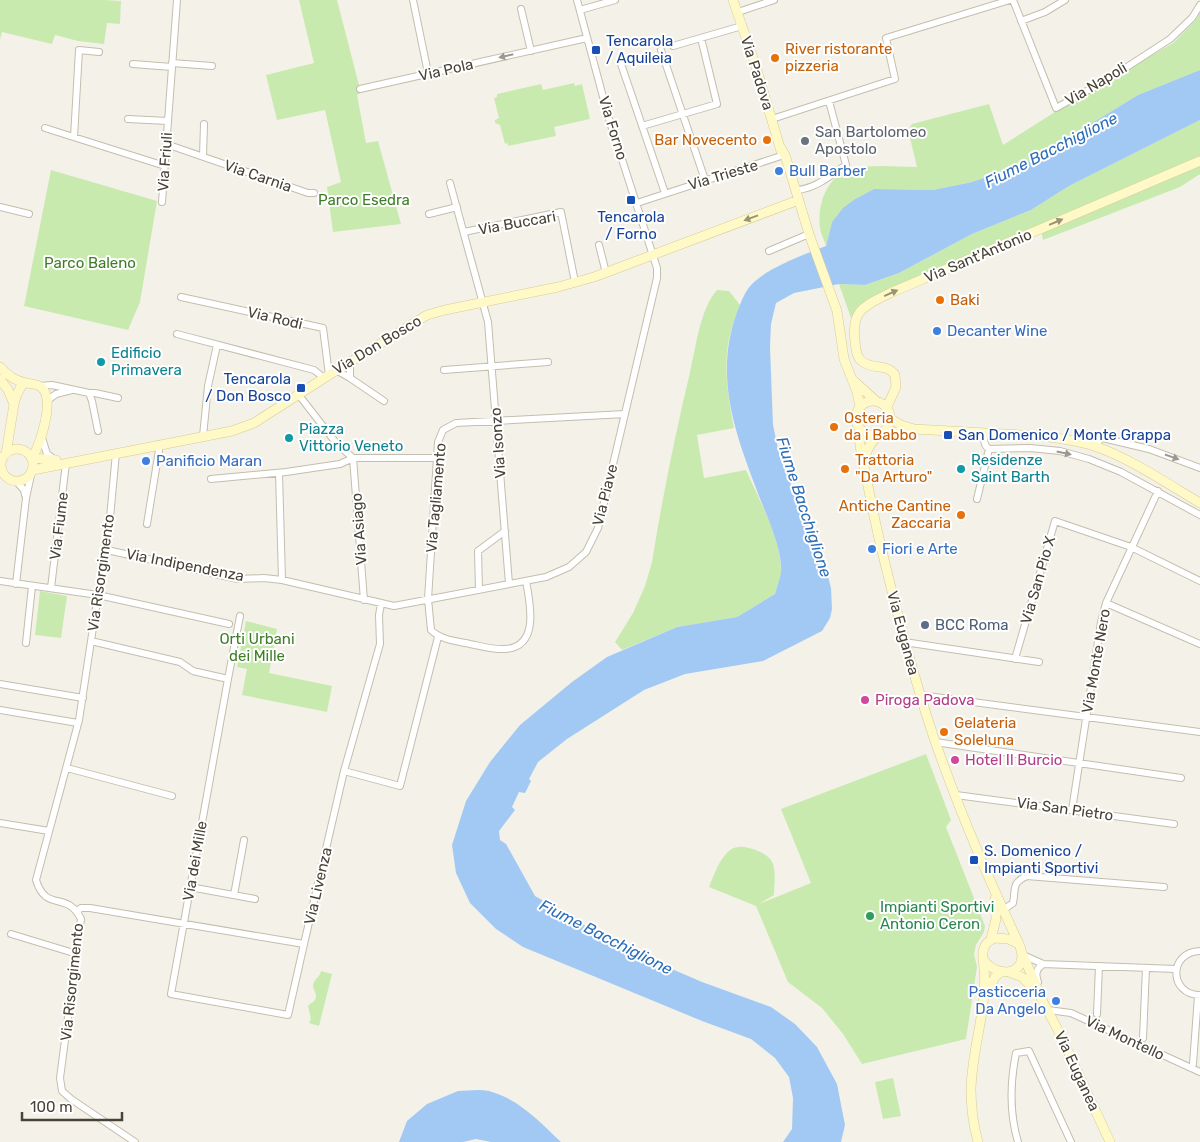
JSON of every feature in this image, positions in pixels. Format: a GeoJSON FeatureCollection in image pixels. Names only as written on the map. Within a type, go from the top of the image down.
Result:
{"type":"FeatureCollection","features":[{"type":"Feature","properties":{"kind":"street","name":"Via Friuli"},"geometry":{"type":"LineString","coordinates":[[162,202],[177,0]]}},
{"type":"Feature","properties":{"kind":"street"},"geometry":{"type":"LineString","coordinates":[[413,0],[428,74]]}},
{"type":"Feature","properties":{"kind":"street","name":"Via Forno"},"geometry":{"type":"LineString","coordinates":[[577,0],[609,119],[654,255]]}},
{"type":"Feature","properties":{"kind":"street"},"geometry":{"type":"LineString","coordinates":[[580,10],[615,0]]}},
{"type":"Feature","properties":{"kind":"street","name":"Via Padova"},"geometry":{"type":"LineString","coordinates":[[733,0],[772,118],[796,201],[809,234]]}},
{"type":"Feature","properties":{"kind":"street"},"geometry":{"type":"LineString","coordinates":[[738,12],[774,0]]}},
{"type":"Feature","properties":{"kind":"street"},"geometry":{"type":"LineString","coordinates":[[772,118],[895,79],[886,38],[1012,0]]}},
{"type":"Feature","properties":{"kind":"street","name":"Via Napoli"},"geometry":{"type":"LineString","coordinates":[[1012,0],[1056,108],[1110,78],[1170,39],[1192,18],[1200,4]]}},
{"type":"Feature","properties":{"kind":"street"},"geometry":{"type":"LineString","coordinates":[[1021,21],[1045,12],[1065,0]]}},
{"type":"Feature","properties":{"kind":"street"},"geometry":{"type":"LineString","coordinates":[[521,9],[531,51]]}},
{"type":"Feature","properties":{"kind":"street"},"geometry":{"type":"LineString","coordinates":[[673,46],[742,26]]}},
{"type":"Feature","properties":{"kind":"street","name":"Via Pola"},"geometry":{"type":"LineString","coordinates":[[360,89],[587,38]]}},
{"type":"Feature","properties":{"kind":"street"},"geometry":{"type":"LineString","coordinates":[[642,126],[717,104],[702,38]]}},
{"type":"Feature","properties":{"kind":"street"},"geometry":{"type":"LineString","coordinates":[[74,137],[79,50],[99,52]]}},
{"type":"Feature","properties":{"kind":"street"},"geometry":{"type":"LineString","coordinates":[[660,50],[705,180]]}},
{"type":"Feature","properties":{"kind":"street"},"geometry":{"type":"LineString","coordinates":[[133,64],[212,66]]}},
{"type":"Feature","properties":{"kind":"street"},"geometry":{"type":"LineString","coordinates":[[621,64],[665,193]]}},
{"type":"Feature","properties":{"kind":"street"},"geometry":{"type":"LineString","coordinates":[[796,190],[818,185],[846,165],[829,101]]}},
{"type":"Feature","properties":{"kind":"street","name":"Via Friuli"},"geometry":{"type":"LineString","coordinates":[[128,119],[168,121]]}},
{"type":"Feature","properties":{"kind":"street"},"geometry":{"type":"LineString","coordinates":[[203,156],[204,124]]}},
{"type":"Feature","properties":{"kind":"street"},"geometry":{"type":"LineString","coordinates":[[45,128],[164,166]]}},
{"type":"Feature","properties":{"kind":"street","name":"Via Carnia"},"geometry":{"type":"LineString","coordinates":[[166,144],[308,193],[314,193]]}},
{"type":"Feature","properties":{"kind":"street","name":"Via Padova"},"geometry":{"type":"LineString","coordinates":[[780,147],[785,155],[809,234]]}},
{"type":"Feature","properties":{"kind":"street","name":"Via Trieste"},"geometry":{"type":"LineString","coordinates":[[637,203],[782,156]]}},
{"type":"Feature","properties":{"kind":"street","name":"Via Sant'Antonio"},"geometry":{"type":"LineString","coordinates":[[887,408],[896,380],[892,371],[888,368],[863,362],[858,356],[853,329],[854,322],[857,314],[865,307],[890,293],[1200,161]]}},
{"type":"Feature","properties":{"kind":"street","name":"Via Isonzo"},"geometry":{"type":"LineString","coordinates":[[450,183],[488,322],[509,584]]}},
{"type":"Feature","properties":{"kind":"street","name":"Via Don Bosco"},"geometry":{"type":"LineString","coordinates":[[17,482],[25,480],[32,473],[68,463],[232,431],[254,423],[329,374],[427,315],[558,287],[606,273],[796,201]]}},
{"type":"Feature","properties":{"kind":"street"},"geometry":{"type":"LineString","coordinates":[[429,214],[456,207]]}},
{"type":"Feature","properties":{"kind":"street"},"geometry":{"type":"LineString","coordinates":[[0,208],[29,214]]}},
{"type":"Feature","properties":{"kind":"street","name":"Via Buccari"},"geometry":{"type":"LineString","coordinates":[[464,232],[561,212],[575,282]]}},
{"type":"Feature","properties":{"kind":"street"},"geometry":{"type":"LineString","coordinates":[[770,251],[809,234]]}},
{"type":"Feature","properties":{"kind":"street","name":"Via Euganea"},"geometry":{"type":"LineString","coordinates":[[809,234],[837,311],[844,359],[853,380],[860,407],[856,415],[872,510],[904,642],[935,742],[991,883],[1042,1000],[1110,1142]]}},
{"type":"Feature","properties":{"kind":"street"},"geometry":{"type":"LineString","coordinates":[[599,245],[606,273]]}},
{"type":"Feature","properties":{"kind":"street","name":"Via Piave"},"geometry":{"type":"LineString","coordinates":[[381,604],[394,606],[546,577],[569,566],[586,552],[598,528],[657,278],[654,255]]}},
{"type":"Feature","properties":{"kind":"street","name":"Via Rodi"},"geometry":{"type":"LineString","coordinates":[[181,297],[323,328],[329,374]]}},
{"type":"Feature","properties":{"kind":"street"},"geometry":{"type":"LineString","coordinates":[[177,334],[329,374],[345,376],[384,401]]}},
{"type":"Feature","properties":{"kind":"street"},"geometry":{"type":"LineString","coordinates":[[203,436],[208,386],[217,345]]}},
{"type":"Feature","properties":{"kind":"street"},"geometry":{"type":"LineString","coordinates":[[444,370],[548,362]]}},
{"type":"Feature","properties":{"kind":"street"},"geometry":{"type":"LineString","coordinates":[[348,363],[350,378]]}},
{"type":"Feature","properties":{"kind":"street"},"geometry":{"type":"LineString","coordinates":[[0,367],[10,378],[23,383],[40,386],[52,384],[72,390],[118,398]]}},
{"type":"Feature","properties":{"kind":"street"},"geometry":{"type":"LineString","coordinates":[[0,379],[8,390],[14,404]]}},
{"type":"Feature","properties":{"kind":"street","name":"Via Euganea"},"geometry":{"type":"LineString","coordinates":[[853,380],[887,408]]}},
{"type":"Feature","properties":{"kind":"street"},"geometry":{"type":"LineString","coordinates":[[6,454],[14,404],[23,383]]}},
{"type":"Feature","properties":{"kind":"street"},"geometry":{"type":"LineString","coordinates":[[40,386],[46,392],[48,400],[42,438],[43,445],[47,454],[56,460]]}},
{"type":"Feature","properties":{"kind":"street"},"geometry":{"type":"LineString","coordinates":[[48,400],[56,394],[72,390]]}},
{"type":"Feature","properties":{"kind":"street"},"geometry":{"type":"LineString","coordinates":[[89,393],[98,431]]}},
{"type":"Feature","properties":{"kind":"street"},"geometry":{"type":"LineString","coordinates":[[298,394],[337,444],[354,458]]}},
{"type":"Feature","properties":{"kind":"street"},"geometry":{"type":"LineString","coordinates":[[860,407],[867,402],[886,400],[893,394]]}},
{"type":"Feature","properties":{"kind":"street"},"geometry":{"type":"LineString","coordinates":[[864,462],[870,444],[888,427],[890,418],[887,408]]}},
{"type":"Feature","properties":{"kind":"street","name":"Via Tagliamento"},"geometry":{"type":"LineString","coordinates":[[438,637],[431,630],[428,599],[438,442],[443,430],[456,423],[625,414]]}},
{"type":"Feature","properties":{"kind":"street"},"geometry":{"type":"LineString","coordinates":[[890,418],[901,425],[914,429],[1060,438],[1096,446],[1126,460],[1200,503]]}},
{"type":"Feature","properties":{"kind":"street"},"geometry":{"type":"LineString","coordinates":[[859,428],[868,435],[914,429]]}},
{"type":"Feature","properties":{"kind":"street"},"geometry":{"type":"LineString","coordinates":[[985,433],[984,442],[989,449]]}},
{"type":"Feature","properties":{"kind":"street"},"geometry":{"type":"LineString","coordinates":[[998,448],[999,433]]}},
{"type":"Feature","properties":{"kind":"street"},"geometry":{"type":"LineString","coordinates":[[32,458],[42,438]]}},
{"type":"Feature","properties":{"kind":"street"},"geometry":{"type":"LineString","coordinates":[[1096,446],[1101,438],[1107,439],[1149,449],[1200,468]]}},
{"type":"Feature","properties":{"kind":"street"},"geometry":{"type":"LineString","coordinates":[[147,524],[160,444]]}},
{"type":"Feature","properties":{"kind":"street"},"geometry":{"type":"LineString","coordinates":[[989,449],[1030,448],[1060,451],[1089,459],[1121,472],[1200,515]]}},
{"type":"Feature","properties":{"kind":"street"},"geometry":{"type":"LineString","coordinates":[[16,584],[26,498],[34,464],[32,458],[25,451],[20,449],[10,451],[2,458],[1,468],[8,479],[17,482],[24,490],[26,498]]}},
{"type":"Feature","properties":{"kind":"street"},"geometry":{"type":"LineString","coordinates":[[977,499],[989,449]]}},
{"type":"Feature","properties":{"kind":"street","name":"Via Risorgimento"},"geometry":{"type":"LineString","coordinates":[[116,453],[107,550],[98,595],[83,698],[67,768],[36,880],[40,891],[45,897],[57,902],[70,904],[77,911],[81,919],[60,1078],[62,1091],[135,1142]]}},
{"type":"Feature","properties":{"kind":"street"},"geometry":{"type":"LineString","coordinates":[[32,458],[68,463]]}},
{"type":"Feature","properties":{"kind":"street"},"geometry":{"type":"LineString","coordinates":[[211,479],[279,473],[340,464],[354,458],[437,458]]}},
{"type":"Feature","properties":{"kind":"street","name":"Via Asiago"},"geometry":{"type":"LineString","coordinates":[[354,458],[364,600]]}},
{"type":"Feature","properties":{"kind":"street","name":"Via Fiume"},"geometry":{"type":"LineString","coordinates":[[51,588],[68,463]]}},
{"type":"Feature","properties":{"kind":"street"},"geometry":{"type":"LineString","coordinates":[[279,473],[282,580]]}},
{"type":"Feature","properties":{"kind":"street","name":"Via Monte Nero"},"geometry":{"type":"LineString","coordinates":[[1072,810],[1101,622],[1106,603],[1158,491]]}},
{"type":"Feature","properties":{"kind":"street","name":"Via San Pio X"},"geometry":{"type":"LineString","coordinates":[[1015,659],[1055,521],[1131,547]]}},
{"type":"Feature","properties":{"kind":"street"},"geometry":{"type":"LineString","coordinates":[[479,590],[478,551],[505,531]]}},
{"type":"Feature","properties":{"kind":"street"},"geometry":{"type":"LineString","coordinates":[[1131,547],[1200,581]]}},
{"type":"Feature","properties":{"kind":"street","name":"Via Indipendenza"},"geometry":{"type":"LineString","coordinates":[[107,550],[238,578],[282,580],[381,604]]}},
{"type":"Feature","properties":{"kind":"street"},"geometry":{"type":"LineString","coordinates":[[0,581],[98,595],[229,624]]}},
{"type":"Feature","properties":{"kind":"street"},"geometry":{"type":"LineString","coordinates":[[344,771],[400,786],[438,637],[499,649],[515,647],[527,635],[531,624],[532,612],[526,581]]}},
{"type":"Feature","properties":{"kind":"street"},"geometry":{"type":"LineString","coordinates":[[26,644],[32,586]]}},
{"type":"Feature","properties":{"kind":"street"},"geometry":{"type":"LineString","coordinates":[[1106,603],[1200,644]]}},
{"type":"Feature","properties":{"kind":"street","name":"Via Livenza"},"geometry":{"type":"LineString","coordinates":[[77,911],[81,908],[90,908],[184,922],[304,944],[344,771],[380,644],[378,615],[381,604]]}},
{"type":"Feature","properties":{"kind":"street","name":"Via dei Mille"},"geometry":{"type":"LineString","coordinates":[[240,616],[171,994],[288,1015],[304,944]]}},
{"type":"Feature","properties":{"kind":"street"},"geometry":{"type":"LineString","coordinates":[[91,641],[180,662],[192,671],[228,679]]}},
{"type":"Feature","properties":{"kind":"street"},"geometry":{"type":"LineString","coordinates":[[904,642],[1039,662]]}},
{"type":"Feature","properties":{"kind":"street"},"geometry":{"type":"LineString","coordinates":[[0,684],[83,698]]}},
{"type":"Feature","properties":{"kind":"street"},"geometry":{"type":"LineString","coordinates":[[920,695],[1200,732]]}},
{"type":"Feature","properties":{"kind":"street"},"geometry":{"type":"LineString","coordinates":[[0,710],[78,723]]}},
{"type":"Feature","properties":{"kind":"street"},"geometry":{"type":"LineString","coordinates":[[935,742],[1180,778]]}},
{"type":"Feature","properties":{"kind":"street"},"geometry":{"type":"LineString","coordinates":[[67,768],[172,796]]}},
{"type":"Feature","properties":{"kind":"street","name":"Via San Pietro"},"geometry":{"type":"LineString","coordinates":[[956,795],[1174,824]]}},
{"type":"Feature","properties":{"kind":"street"},"geometry":{"type":"LineString","coordinates":[[0,824],[49,831]]}},
{"type":"Feature","properties":{"kind":"street"},"geometry":{"type":"LineString","coordinates":[[234,895],[244,840]]}},
{"type":"Feature","properties":{"kind":"street"},"geometry":{"type":"LineString","coordinates":[[1003,910],[1013,903],[1015,886],[1018,880],[1026,876],[1164,886]]}},
{"type":"Feature","properties":{"kind":"street","name":"Via Euganea"},"geometry":{"type":"LineString","coordinates":[[991,883],[996,909],[995,928],[991,939],[984,948],[983,959],[990,968],[1009,971],[1022,977],[1042,1000]]}},
{"type":"Feature","properties":{"kind":"street"},"geometry":{"type":"LineString","coordinates":[[190,887],[255,899]]}},
{"type":"Feature","properties":{"kind":"street"},"geometry":{"type":"LineString","coordinates":[[10,934],[77,954]]}},
{"type":"Feature","properties":{"kind":"street"},"geometry":{"type":"LineString","coordinates":[[991,939],[1002,938],[1019,944]]}},
{"type":"Feature","properties":{"kind":"street"},"geometry":{"type":"LineString","coordinates":[[1191,1068],[1193,1064],[1199,995],[1190,994],[1179,984],[1176,970],[1182,957],[1188,953],[1200,951]]}},
{"type":"Feature","properties":{"kind":"street"},"geometry":{"type":"LineString","coordinates":[[984,997],[992,982],[1020,966],[1022,954],[1043,964]]}},
{"type":"Feature","properties":{"kind":"street"},"geometry":{"type":"LineString","coordinates":[[978,1142],[971,1106],[971,1087],[984,997],[985,970],[983,959]]}},
{"type":"Feature","properties":{"kind":"street"},"geometry":{"type":"LineString","coordinates":[[1042,1000],[1036,975],[1038,968],[1043,964]]}},
{"type":"Feature","properties":{"kind":"street"},"geometry":{"type":"LineString","coordinates":[[1009,971],[1043,964],[1176,970]]}},
{"type":"Feature","properties":{"kind":"street"},"geometry":{"type":"LineString","coordinates":[[1097,1014],[1099,966]]}},
{"type":"Feature","properties":{"kind":"street"},"geometry":{"type":"LineString","coordinates":[[1143,1038],[1146,968]]}},
{"type":"Feature","properties":{"kind":"street","name":"Via Montello"},"geometry":{"type":"LineString","coordinates":[[1048,1010],[1071,1013],[1200,1072]]}},
{"type":"Feature","properties":{"kind":"street"},"geometry":{"type":"LineString","coordinates":[[1018,1142],[1011,1108],[1012,1075],[1016,1053],[1029,1051],[1071,1142]]}},
{"type":"Feature","properties":{"kind":"green space"},"geometry":{"type":"Polygon","coordinates":[[[0,0],[121,1],[120,24],[107,23],[104,44],[78,41],[55,35],[52,44],[2,32],[0,40],[0,0]]]}},
{"type":"Feature","properties":{"kind":"green space","name":"Parco Esedra"},"geometry":{"type":"Polygon","coordinates":[[[299,0],[337,0],[361,93],[357,95],[366,143],[378,141],[401,224],[333,232],[327,187],[341,182],[325,110],[277,120],[266,75],[314,63],[299,0]]]}},
{"type":"Feature","properties":{"kind":"green space"},"geometry":{"type":"Polygon","coordinates":[[[1200,13],[1200,70],[1138,95],[1027,163],[972,182],[933,190],[874,189],[855,199],[832,222],[826,246],[820,230],[819,219],[822,200],[830,184],[843,172],[859,167],[917,167],[908,130],[912,124],[989,104],[1003,145],[1058,110],[1173,43],[1195,21],[1200,13]]]}},
{"type":"Feature","properties":{"kind":"green space"},"geometry":{"type":"Polygon","coordinates":[[[574,83],[575,86],[582,84],[590,119],[554,127],[556,136],[508,146],[508,143],[505,144],[500,125],[495,123],[495,120],[499,118],[494,98],[497,97],[497,94],[541,84],[543,90],[574,83]]]}},
{"type":"Feature","properties":{"kind":"green space"},"geometry":{"type":"Polygon","coordinates":[[[1200,120],[1200,174],[1180,187],[1043,240],[1041,229],[941,271],[875,295],[859,306],[851,318],[839,284],[865,285],[899,273],[972,234],[1031,210],[1069,186],[1200,120]]]}},
{"type":"Feature","properties":{"kind":"green space","name":"Parco Baleno"},"geometry":{"type":"Polygon","coordinates":[[[51,170],[157,201],[140,302],[128,330],[24,306],[51,170]]]}},
{"type":"Feature","properties":{"kind":"green space"},"geometry":{"type":"Polygon","coordinates":[[[717,290],[729,291],[740,305],[728,343],[726,367],[734,428],[697,435],[704,478],[746,470],[774,533],[780,559],[780,580],[775,594],[737,617],[677,627],[622,650],[615,642],[633,613],[645,586],[652,562],[669,467],[699,329],[706,307],[717,290]]]}},
{"type":"Feature","properties":{"kind":"green space"},"geometry":{"type":"Polygon","coordinates":[[[40,591],[67,596],[61,638],[35,635],[40,591]]]}},
{"type":"Feature","properties":{"kind":"green space","name":"Orti Urbani dei Mille"},"geometry":{"type":"Polygon","coordinates":[[[246,621],[277,629],[269,673],[332,686],[327,712],[242,695],[247,669],[237,667],[246,621]]]}},
{"type":"Feature","properties":{"kind":"green space","name":"Impianti Sportivi Antonio Ceron"},"geometry":{"type":"Polygon","coordinates":[[[926,754],[951,820],[946,827],[985,926],[974,954],[977,967],[966,1039],[862,1064],[843,1034],[822,1008],[788,982],[756,906],[709,887],[723,858],[730,850],[739,847],[759,851],[766,855],[773,864],[775,877],[774,895],[759,904],[811,883],[781,809],[926,754]]]}},
{"type":"Feature","properties":{"kind":"green space"},"geometry":{"type":"Polygon","coordinates":[[[321,971],[332,974],[319,1026],[309,1023],[311,1019],[308,1006],[315,999],[316,995],[313,985],[321,971]]]}},
{"type":"Feature","properties":{"kind":"green space"},"geometry":{"type":"Polygon","coordinates":[[[893,1078],[901,1116],[883,1119],[875,1082],[893,1078]]]}},
{"type":"Feature","properties":{"kind":"water","name":"Fiume Bacchiglione"},"geometry":{"type":"Polygon","coordinates":[[[1200,70],[1200,120],[1069,186],[1031,210],[972,234],[899,273],[865,285],[839,284],[794,293],[776,303],[771,324],[770,347],[773,425],[780,458],[826,569],[831,588],[832,609],[830,618],[822,631],[763,661],[685,674],[644,690],[567,739],[538,762],[529,779],[531,781],[525,793],[519,792],[512,807],[515,810],[499,831],[500,840],[506,844],[535,896],[623,948],[702,982],[771,1007],[795,1024],[817,1047],[837,1084],[845,1125],[841,1142],[783,1142],[792,1129],[793,1098],[789,1077],[775,1058],[751,1039],[702,1021],[523,947],[496,929],[470,903],[456,873],[452,845],[466,801],[490,762],[520,725],[572,682],[607,657],[677,627],[737,617],[775,594],[781,572],[779,552],[734,424],[727,381],[730,338],[736,315],[752,284],[777,267],[826,246],[832,222],[843,208],[874,189],[933,190],[972,182],[1027,163],[1138,95],[1200,70]]]}},
{"type":"Feature","properties":{"kind":"water"},"geometry":{"type":"Polygon","coordinates":[[[458,1091],[489,1091],[500,1095],[519,1105],[561,1142],[491,1142],[476,1139],[463,1142],[399,1142],[407,1121],[427,1104],[458,1091]]]}},
{"type":"Feature","properties":{"kind":"place","name":"Tencarola / Aquileia"},"geometry":{"type":"Point","coordinates":[596,50]}},
{"type":"Feature","properties":{"kind":"place","name":"River ristorante pizzeria"},"geometry":{"type":"Point","coordinates":[775,58]}},
{"type":"Feature","properties":{"kind":"place","name":"Bar Novecento"},"geometry":{"type":"Point","coordinates":[767,140]}},
{"type":"Feature","properties":{"kind":"place","name":"San Bartolomeo Apostolo"},"geometry":{"type":"Point","coordinates":[805,141]}},
{"type":"Feature","properties":{"kind":"place","name":"Bull Barber"},"geometry":{"type":"Point","coordinates":[779,171]}},
{"type":"Feature","properties":{"kind":"place","name":"Tencarola / Forno"},"geometry":{"type":"Point","coordinates":[631,200]}},
{"type":"Feature","properties":{"kind":"place","name":"Baki"},"geometry":{"type":"Point","coordinates":[940,300]}},
{"type":"Feature","properties":{"kind":"place","name":"Decanter Wine"},"geometry":{"type":"Point","coordinates":[937,331]}},
{"type":"Feature","properties":{"kind":"place","name":"Edificio Primavera"},"geometry":{"type":"Point","coordinates":[101,362]}},
{"type":"Feature","properties":{"kind":"place","name":"Tencarola / Don Bosco"},"geometry":{"type":"Point","coordinates":[301,388]}},
{"type":"Feature","properties":{"kind":"place","name":"Osteria da i Babbo"},"geometry":{"type":"Point","coordinates":[834,427]}},
{"type":"Feature","properties":{"kind":"place","name":"San Domenico / Monte Grappa"},"geometry":{"type":"Point","coordinates":[948,435]}},
{"type":"Feature","properties":{"kind":"place","name":"Piazza Vittorio Veneto"},"geometry":{"type":"Point","coordinates":[289,438]}},
{"type":"Feature","properties":{"kind":"place","name":"Panificio Maran"},"geometry":{"type":"Point","coordinates":[146,461]}},
{"type":"Feature","properties":{"kind":"place","name":"Trattoria \"Da Arturo\""},"geometry":{"type":"Point","coordinates":[845,469]}},
{"type":"Feature","properties":{"kind":"place","name":"Residenze Saint Barth"},"geometry":{"type":"Point","coordinates":[961,469]}},
{"type":"Feature","properties":{"kind":"place","name":"Antiche Cantine Zaccaria"},"geometry":{"type":"Point","coordinates":[961,515]}},
{"type":"Feature","properties":{"kind":"place","name":"Fiori e Arte"},"geometry":{"type":"Point","coordinates":[872,549]}},
{"type":"Feature","properties":{"kind":"place","name":"BCC Roma"},"geometry":{"type":"Point","coordinates":[925,625]}},
{"type":"Feature","properties":{"kind":"place","name":"Piroga Padova"},"geometry":{"type":"Point","coordinates":[865,700]}},
{"type":"Feature","properties":{"kind":"place","name":"Gelateria Soleluna"},"geometry":{"type":"Point","coordinates":[944,732]}},
{"type":"Feature","properties":{"kind":"place","name":"Hotel Il Burcio"},"geometry":{"type":"Point","coordinates":[955,760]}},
{"type":"Feature","properties":{"kind":"place","name":"S. Domenico / Impianti Sportivi"},"geometry":{"type":"Point","coordinates":[974,860]}},
{"type":"Feature","properties":{"kind":"place","name":"Impianti Sportivi Antonio Ceron"},"geometry":{"type":"Point","coordinates":[870,916]}},
{"type":"Feature","properties":{"kind":"place","name":"Pasticceria Da Angelo"},"geometry":{"type":"Point","coordinates":[1056,1001]}}]}
